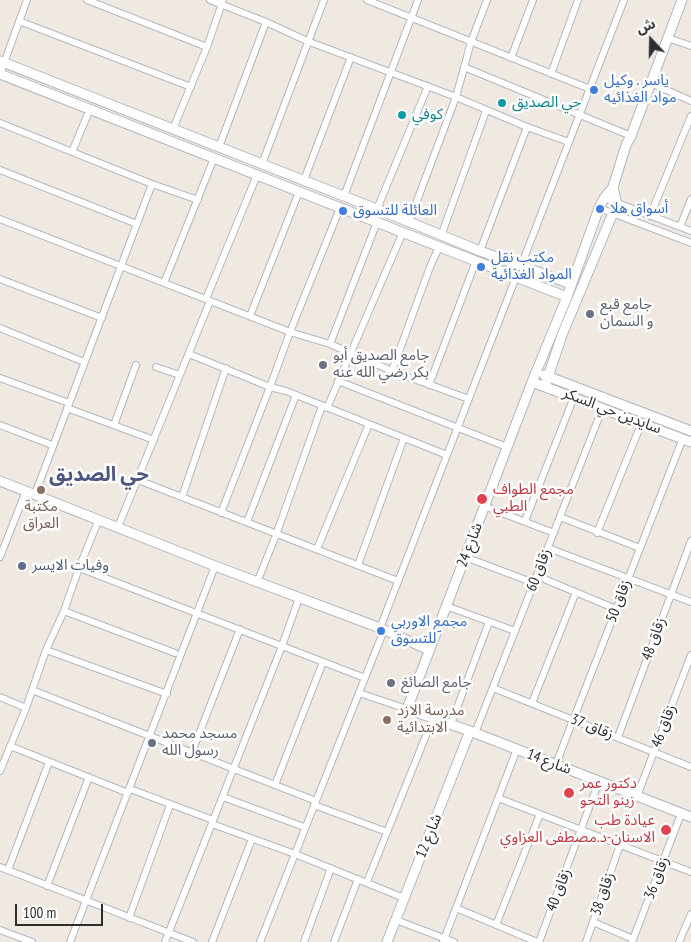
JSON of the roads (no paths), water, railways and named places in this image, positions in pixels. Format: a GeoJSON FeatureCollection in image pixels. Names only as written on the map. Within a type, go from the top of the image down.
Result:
{"type":"FeatureCollection","features":[{"type":"Feature","properties":{"kind":"street"},"geometry":{"type":"LineString","coordinates":[[27,0],[2,62],[0,74],[567,297]]}},
{"type":"Feature","properties":{"kind":"street"},"geometry":{"type":"LineString","coordinates":[[86,0],[207,47]]}},
{"type":"Feature","properties":{"kind":"street"},"geometry":{"type":"LineString","coordinates":[[210,0],[222,2],[307,40],[456,97],[526,127],[569,142]]}},
{"type":"Feature","properties":{"kind":"street"},"geometry":{"type":"LineString","coordinates":[[262,164],[307,40],[324,0]]}},
{"type":"Feature","properties":{"kind":"street"},"geometry":{"type":"LineString","coordinates":[[344,196],[418,0]]}},
{"type":"Feature","properties":{"kind":"street"},"geometry":{"type":"LineString","coordinates":[[409,222],[456,97],[471,42],[487,0]]}},
{"type":"Feature","properties":{"kind":"street"},"geometry":{"type":"LineString","coordinates":[[512,58],[533,0]]}},
{"type":"Feature","properties":{"kind":"street"},"geometry":{"type":"LineString","coordinates":[[551,74],[578,0]]}},
{"type":"Feature","properties":{"kind":"street"},"geometry":{"type":"LineString","coordinates":[[521,266],[624,0]]}},
{"type":"Feature","properties":{"kind":"street"},"geometry":{"type":"LineString","coordinates":[[547,382],[562,335],[613,213],[616,203],[613,187],[626,145],[682,0]]}},
{"type":"Feature","properties":{"kind":"street"},"geometry":{"type":"LineString","coordinates":[[371,1],[590,89]]}},
{"type":"Feature","properties":{"kind":"street"},"geometry":{"type":"LineString","coordinates":[[173,129],[207,47],[222,2]]}},
{"type":"Feature","properties":{"kind":"street"},"geometry":{"type":"LineString","coordinates":[[19,21],[190,87]]}},
{"type":"Feature","properties":{"kind":"street"},"geometry":{"type":"LineString","coordinates":[[219,147],[266,22]]}},
{"type":"Feature","properties":{"kind":"street"},"geometry":{"type":"LineString","coordinates":[[668,38],[691,46]]}},
{"type":"Feature","properties":{"kind":"street"},"geometry":{"type":"LineString","coordinates":[[304,180],[351,57]]}},
{"type":"Feature","properties":{"kind":"street"},"geometry":{"type":"LineString","coordinates":[[2,62],[360,202],[441,236],[571,284]]}},
{"type":"Feature","properties":{"kind":"street"},"geometry":{"type":"LineString","coordinates":[[464,67],[631,136]]}},
{"type":"Feature","properties":{"kind":"street"},"geometry":{"type":"LineString","coordinates":[[651,84],[691,101]]}},
{"type":"Feature","properties":{"kind":"street"},"geometry":{"type":"LineString","coordinates":[[377,209],[428,86]]}},
{"type":"Feature","properties":{"kind":"street"},"geometry":{"type":"LineString","coordinates":[[72,152],[90,109]]}},
{"type":"Feature","properties":{"kind":"street"},"geometry":{"type":"LineString","coordinates":[[441,236],[486,111]]}},
{"type":"Feature","properties":{"kind":"street"},"geometry":{"type":"LineString","coordinates":[[650,216],[691,116]]}},
{"type":"Feature","properties":{"kind":"street"},"geometry":{"type":"LineString","coordinates":[[0,123],[152,184],[198,200]]}},
{"type":"Feature","properties":{"kind":"street"},"geometry":{"type":"LineString","coordinates":[[480,251],[526,127]]}},
{"type":"Feature","properties":{"kind":"street"},"geometry":{"type":"LineString","coordinates":[[164,283],[214,158]]}},
{"type":"Feature","properties":{"kind":"street"},"geometry":{"type":"LineString","coordinates":[[0,170],[137,224]]}},
{"type":"Feature","properties":{"kind":"street"},"geometry":{"type":"LineString","coordinates":[[118,527],[189,354],[257,175]]}},
{"type":"Feature","properties":{"kind":"street"},"geometry":{"type":"LineString","coordinates":[[0,557],[68,406],[152,184]]}},
{"type":"Feature","properties":{"kind":"street","name":"شارع 24"},"geometry":{"type":"LineString","coordinates":[[407,709],[532,382],[567,297],[599,208],[613,187]]}},
{"type":"Feature","properties":{"kind":"street"},"geometry":{"type":"LineString","coordinates":[[250,316],[299,192]]}},
{"type":"Feature","properties":{"kind":"street"},"geometry":{"type":"LineString","coordinates":[[604,198],[691,231]]}},
{"type":"Feature","properties":{"kind":"street"},"geometry":{"type":"LineString","coordinates":[[680,227],[691,199]]}},
{"type":"Feature","properties":{"kind":"street"},"geometry":{"type":"LineString","coordinates":[[354,213],[360,202]]}},
{"type":"Feature","properties":{"kind":"street"},"geometry":{"type":"LineString","coordinates":[[221,513],[290,332],[340,208]]}},
{"type":"Feature","properties":{"kind":"street"},"geometry":{"type":"LineString","coordinates":[[599,208],[691,243]]}},
{"type":"Feature","properties":{"kind":"street"},"geometry":{"type":"LineString","coordinates":[[0,219],[290,332],[330,344],[392,371],[469,399]]}},
{"type":"Feature","properties":{"kind":"street"},"geometry":{"type":"LineString","coordinates":[[330,344],[377,222]]}},
{"type":"Feature","properties":{"kind":"street"},"geometry":{"type":"LineString","coordinates":[[258,580],[324,407],[338,381],[403,232]]}},
{"type":"Feature","properties":{"kind":"street"},"geometry":{"type":"LineString","coordinates":[[392,371],[439,246]]}},
{"type":"Feature","properties":{"kind":"street"},"geometry":{"type":"LineString","coordinates":[[429,385],[476,261]]}},
{"type":"Feature","properties":{"kind":"street"},"geometry":{"type":"LineString","coordinates":[[260,942],[304,827],[359,694],[398,581],[516,277]]}},
{"type":"Feature","properties":{"kind":"street"},"geometry":{"type":"LineString","coordinates":[[0,278],[102,318]]}},
{"type":"Feature","properties":{"kind":"street"},"geometry":{"type":"LineString","coordinates":[[550,290],[554,278]]}},
{"type":"Feature","properties":{"kind":"street"},"geometry":{"type":"LineString","coordinates":[[0,328],[84,362]]}},
{"type":"Feature","properties":{"kind":"street"},"geometry":{"type":"LineString","coordinates":[[189,354],[447,455]]}},
{"type":"Feature","properties":{"kind":"street"},"geometry":{"type":"LineString","coordinates":[[114,425],[136,365]]}},
{"type":"Feature","properties":{"kind":"street"},"geometry":{"type":"LineString","coordinates":[[156,367],[180,375]]}},
{"type":"Feature","properties":{"kind":"street"},"geometry":{"type":"LineString","coordinates":[[182,497],[226,368]]}},
{"type":"Feature","properties":{"kind":"street","name":"سايدين حي السكر"},"geometry":{"type":"LineString","coordinates":[[536,372],[547,382],[574,397],[687,440]]}},
{"type":"Feature","properties":{"kind":"street"},"geometry":{"type":"LineString","coordinates":[[0,378],[154,440]]}},
{"type":"Feature","properties":{"kind":"street"},"geometry":{"type":"LineString","coordinates":[[338,381],[507,447]]}},
{"type":"Feature","properties":{"kind":"street","name":"سايدين حي السكر"},"geometry":{"type":"LineString","coordinates":[[532,382],[547,382],[691,431]]}},
{"type":"Feature","properties":{"kind":"street"},"geometry":{"type":"LineString","coordinates":[[247,522],[296,396]]}},
{"type":"Feature","properties":{"kind":"street"},"geometry":{"type":"LineString","coordinates":[[525,521],[574,397]]}},
{"type":"Feature","properties":{"kind":"street","name":"زقاق 60"},"geometry":{"type":"LineString","coordinates":[[473,732],[493,688],[603,407]]}},
{"type":"Feature","properties":{"kind":"street"},"geometry":{"type":"LineString","coordinates":[[597,532],[642,422]]}},
{"type":"Feature","properties":{"kind":"street"},"geometry":{"type":"LineString","coordinates":[[317,549],[369,424]]}},
{"type":"Feature","properties":{"kind":"street"},"geometry":{"type":"LineString","coordinates":[[0,425],[52,445]]}},
{"type":"Feature","properties":{"kind":"street"},"geometry":{"type":"LineString","coordinates":[[358,565],[404,438]]}},
{"type":"Feature","properties":{"kind":"street","name":"زقاق 50"},"geometry":{"type":"LineString","coordinates":[[556,764],[640,548],[687,440]]}},
{"type":"Feature","properties":{"kind":"street"},"geometry":{"type":"LineString","coordinates":[[138,480],[398,581]]}},
{"type":"Feature","properties":{"kind":"street"},"geometry":{"type":"LineString","coordinates":[[0,481],[215,566],[258,580],[299,598],[382,629],[429,650]]}},
{"type":"Feature","properties":{"kind":"street"},"geometry":{"type":"LineString","coordinates":[[484,506],[554,533]]}},
{"type":"Feature","properties":{"kind":"street"},"geometry":{"type":"LineString","coordinates":[[560,517],[640,548]]}},
{"type":"Feature","properties":{"kind":"street"},"geometry":{"type":"LineString","coordinates":[[0,771],[98,520]]}},
{"type":"Feature","properties":{"kind":"street","name":"زقاق 48"},"geometry":{"type":"LineString","coordinates":[[618,737],[691,541]]}},
{"type":"Feature","properties":{"kind":"street"},"geometry":{"type":"LineString","coordinates":[[548,548],[691,602]]}},
{"type":"Feature","properties":{"kind":"street"},"geometry":{"type":"LineString","coordinates":[[465,557],[534,583]]}},
{"type":"Feature","properties":{"kind":"street"},"geometry":{"type":"LineString","coordinates":[[70,942],[215,566]]}},
{"type":"Feature","properties":{"kind":"street"},"geometry":{"type":"LineString","coordinates":[[79,568],[365,678]]}},
{"type":"Feature","properties":{"kind":"street"},"geometry":{"type":"LineString","coordinates":[[537,576],[616,610]]}},
{"type":"Feature","properties":{"kind":"street"},"geometry":{"type":"LineString","coordinates":[[532,703],[576,592]]}},
{"type":"Feature","properties":{"kind":"street"},"geometry":{"type":"LineString","coordinates":[[165,942],[282,646],[299,598]]}},
{"type":"Feature","properties":{"kind":"street"},"geometry":{"type":"LineString","coordinates":[[446,606],[515,631]]}},
{"type":"Feature","properties":{"kind":"street"},"geometry":{"type":"LineString","coordinates":[[64,610],[175,653]]}},
{"type":"Feature","properties":{"kind":"street"},"geometry":{"type":"LineString","coordinates":[[451,724],[489,622]]}},
{"type":"Feature","properties":{"kind":"street"},"geometry":{"type":"LineString","coordinates":[[192,752],[240,629]]}},
{"type":"Feature","properties":{"kind":"street"},"geometry":{"type":"LineString","coordinates":[[46,650],[167,694]]}},
{"type":"Feature","properties":{"kind":"street","name":"زقاق 46"},"geometry":{"type":"LineString","coordinates":[[637,796],[691,655]]}},
{"type":"Feature","properties":{"kind":"street"},"geometry":{"type":"LineString","coordinates":[[274,785],[323,662]]}},
{"type":"Feature","properties":{"kind":"street","name":"زقاق 37"},"geometry":{"type":"LineString","coordinates":[[493,688],[691,767]]}},
{"type":"Feature","properties":{"kind":"street"},"geometry":{"type":"LineString","coordinates":[[32,690],[151,735],[387,832]]}},
{"type":"Feature","properties":{"kind":"street"},"geometry":{"type":"LineString","coordinates":[[359,694],[407,709]]}},
{"type":"Feature","properties":{"kind":"street"},"geometry":{"type":"LineString","coordinates":[[0,697],[26,708]]}},
{"type":"Feature","properties":{"kind":"street","name":"شارع 14"},"geometry":{"type":"LineString","coordinates":[[407,709],[473,732],[691,817]]}},
{"type":"Feature","properties":{"kind":"street"},"geometry":{"type":"LineString","coordinates":[[367,882],[433,718]]}},
{"type":"Feature","properties":{"kind":"street","name":"شارع 12"},"geometry":{"type":"LineString","coordinates":[[387,942],[473,732]]}},
{"type":"Feature","properties":{"kind":"street"},"geometry":{"type":"LineString","coordinates":[[10,746],[89,777],[170,805],[404,898]]}},
{"type":"Feature","properties":{"kind":"street"},"geometry":{"type":"LineString","coordinates":[[444,940],[517,749]]}},
{"type":"Feature","properties":{"kind":"street"},"geometry":{"type":"LineString","coordinates":[[8,870],[49,762]]}},
{"type":"Feature","properties":{"kind":"street"},"geometry":{"type":"LineString","coordinates":[[47,886],[89,777]]}},
{"type":"Feature","properties":{"kind":"street","name":"زقاق 40"},"geometry":{"type":"LineString","coordinates":[[538,942],[599,781]]}},
{"type":"Feature","properties":{"kind":"street"},"geometry":{"type":"LineString","coordinates":[[223,797],[304,827]]}},
{"type":"Feature","properties":{"kind":"street"},"geometry":{"type":"LineString","coordinates":[[498,798],[691,872]]}},
{"type":"Feature","properties":{"kind":"street"},"geometry":{"type":"LineString","coordinates":[[129,918],[170,805]]}},
{"type":"Feature","properties":{"kind":"street"},"geometry":{"type":"LineString","coordinates":[[496,925],[540,814]]}},
{"type":"Feature","properties":{"kind":"street","name":"زقاق 36"},"geometry":{"type":"LineString","coordinates":[[632,940],[681,814]]}},
{"type":"Feature","properties":{"kind":"street"},"geometry":{"type":"LineString","coordinates":[[212,942],[252,838]]}},
{"type":"Feature","properties":{"kind":"street","name":"زقاق 38"},"geometry":{"type":"LineString","coordinates":[[586,942],[620,845]]}},
{"type":"Feature","properties":{"kind":"street"},"geometry":{"type":"LineString","coordinates":[[0,867],[129,918],[169,931],[193,942]]}},
{"type":"Feature","properties":{"kind":"street"},"geometry":{"type":"LineString","coordinates":[[304,942],[331,868]]}},
{"type":"Feature","properties":{"kind":"street"},"geometry":{"type":"LineString","coordinates":[[334,942],[358,879]]}},
{"type":"Feature","properties":{"kind":"street"},"geometry":{"type":"LineString","coordinates":[[456,908],[538,942]]}},
{"type":"Feature","properties":{"kind":"street"},"geometry":{"type":"LineString","coordinates":[[679,942],[691,914]]}},
{"type":"Feature","properties":{"kind":"street"},"geometry":{"type":"LineString","coordinates":[[396,920],[444,940],[454,942]]}},
{"type":"Feature","properties":{"kind":"street"},"geometry":{"type":"LineString","coordinates":[[593,922],[632,940]]}},
{"type":"Feature","properties":{"kind":"street"},"geometry":{"type":"LineString","coordinates":[[0,930],[32,942]]}},
{"type":"Feature","properties":{"kind":"place","name":"ياسر . وكيل مواد الغذائيه"},"geometry":{"type":"Point","coordinates":[594,90]}},
{"type":"Feature","properties":{"kind":"place","name":"حي الصديق"},"geometry":{"type":"Point","coordinates":[502,103]}},
{"type":"Feature","properties":{"kind":"place","name":"كوفي"},"geometry":{"type":"Point","coordinates":[402,115]}},
{"type":"Feature","properties":{"kind":"place","name":"أسواق هلا"},"geometry":{"type":"Point","coordinates":[600,209]}},
{"type":"Feature","properties":{"kind":"place","name":"العائلة للتسوق"},"geometry":{"type":"Point","coordinates":[343,211]}},
{"type":"Feature","properties":{"kind":"place","name":"مكتب نقل المواد الغذائية"},"geometry":{"type":"Point","coordinates":[481,267]}},
{"type":"Feature","properties":{"kind":"place","name":"جامع قبع و السمان"},"geometry":{"type":"Point","coordinates":[590,314]}},
{"type":"Feature","properties":{"kind":"place","name":"جامع الصديق أبو بكر رضي الله عنه"},"geometry":{"type":"Point","coordinates":[323,365]}},
{"type":"Feature","properties":{"kind":"place","name":"مكتبة العراق"},"geometry":{"type":"Point","coordinates":[41,490]}},
{"type":"Feature","properties":{"kind":"place","name":"مجمع الطواف الطبي"},"geometry":{"type":"Point","coordinates":[482,499]}},
{"type":"Feature","properties":{"kind":"place","name":"وفيات الايسر"},"geometry":{"type":"Point","coordinates":[22,566]}},
{"type":"Feature","properties":{"kind":"place","name":"مجمع الاوربي للتسوق"},"geometry":{"type":"Point","coordinates":[381,631]}},
{"type":"Feature","properties":{"kind":"place","name":"جامع الصائغ"},"geometry":{"type":"Point","coordinates":[391,683]}},
{"type":"Feature","properties":{"kind":"place","name":"مدرسة الازد الابتدائية"},"geometry":{"type":"Point","coordinates":[387,720]}},
{"type":"Feature","properties":{"kind":"place","name":"مسجد محمد رسول الله"},"geometry":{"type":"Point","coordinates":[152,743]}},
{"type":"Feature","properties":{"kind":"place","name":"دكتور عمر زينو التحو"},"geometry":{"type":"Point","coordinates":[569,793]}},
{"type":"Feature","properties":{"kind":"place","name":"عيادة طب الاسنان-د.مصطفى العزاوي"},"geometry":{"type":"Point","coordinates":[666,830]}},
{"type":"Feature","properties":{"kind":"district","name":"حي الصديق"},"geometry":{"type":"Point","coordinates":[99,475]}}]}
